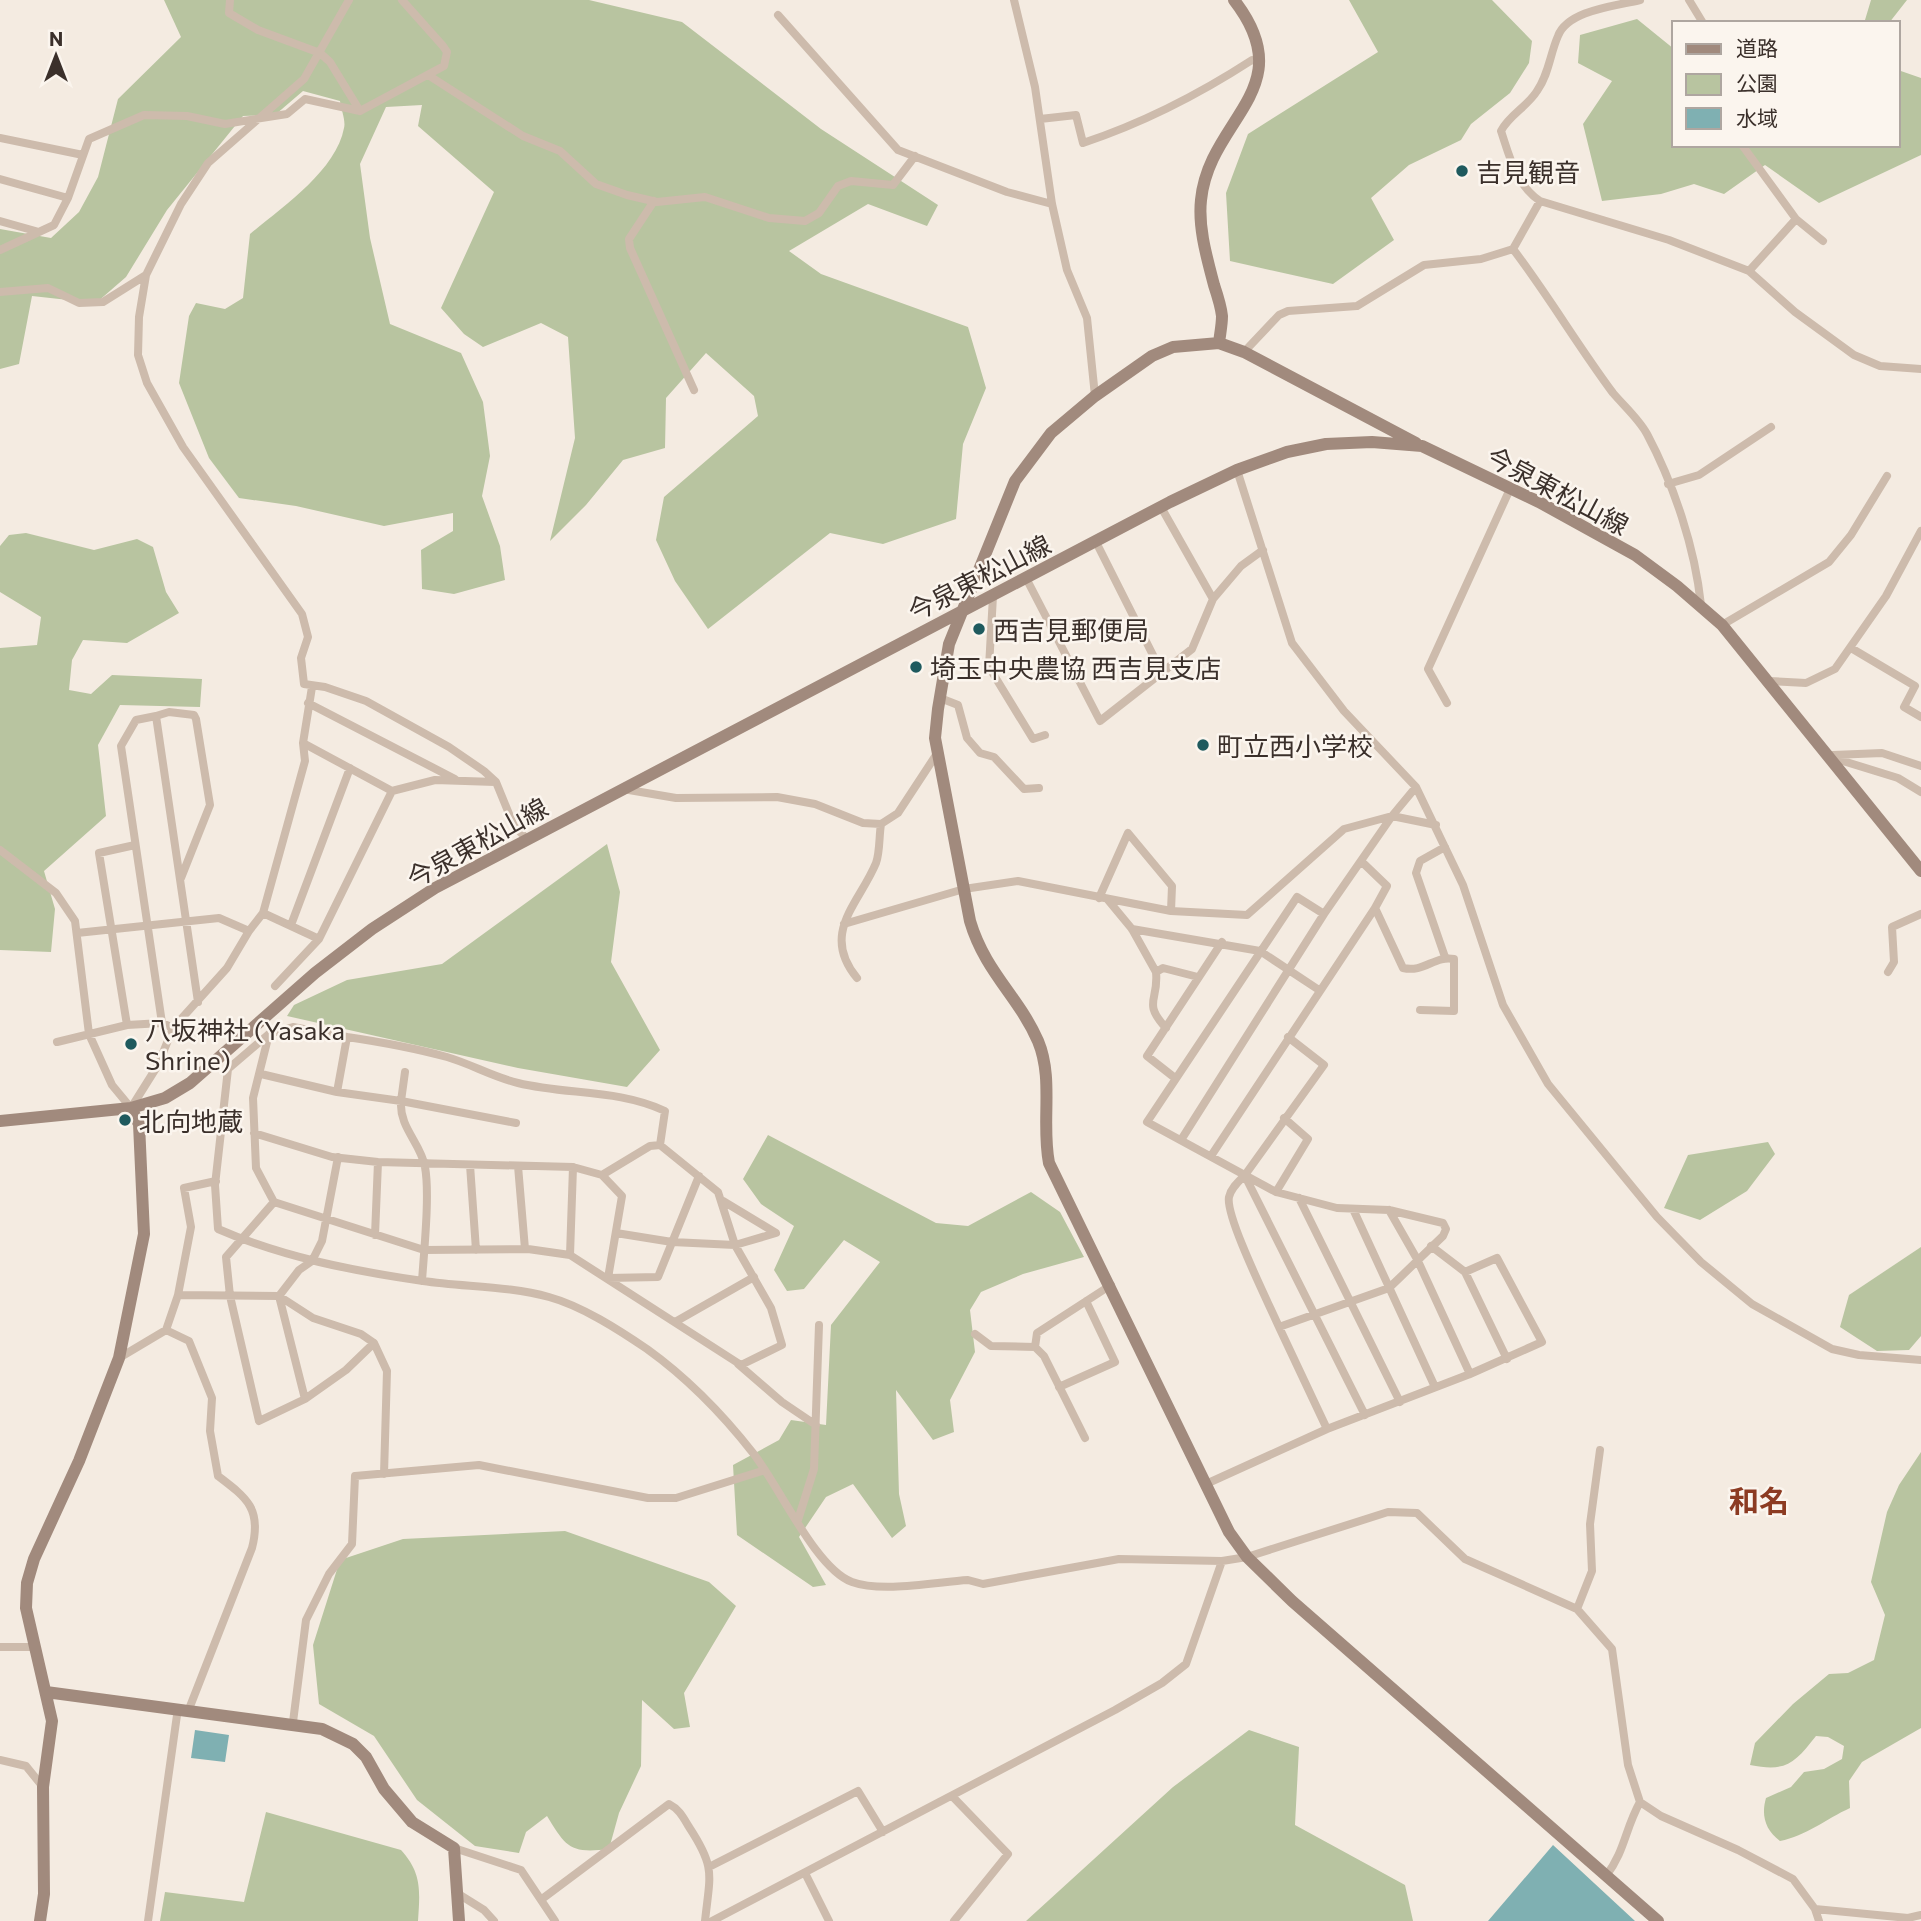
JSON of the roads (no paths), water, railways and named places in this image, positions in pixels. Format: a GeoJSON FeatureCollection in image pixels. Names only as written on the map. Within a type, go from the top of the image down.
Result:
{"type":"FeatureCollection","features":[{"type":"Feature","properties":{"kind":"street"},"geometry":{"type":"LineString","coordinates":[[230,0],[229,13],[258,30],[320,53],[330,62],[360,111]]}},
{"type":"Feature","properties":{"kind":"street"},"geometry":{"type":"LineString","coordinates":[[349,0],[304,79],[208,163],[181,204],[146,275],[139,317],[138,355],[147,383],[183,447],[302,614],[308,637],[307,647],[301,658],[301,678],[304,684],[326,687],[366,701],[449,747],[496,782],[514,826],[528,840]]}},
{"type":"Feature","properties":{"kind":"street"},"geometry":{"type":"LineString","coordinates":[[0,250],[54,225],[68,198],[89,139],[144,115],[187,116],[225,124],[287,114],[304,99],[360,111],[444,66],[447,52],[402,0]]}},
{"type":"Feature","properties":{"kind":"street"},"geometry":{"type":"LineString","coordinates":[[1014,0],[1040,119],[1052,204],[1067,270],[1087,318],[1095,396]]}},
{"type":"Feature","properties":{"kind":"street"},"geometry":{"type":"LineString","coordinates":[[1219,343],[1222,314],[1205,249],[1201,200],[1212,157],[1255,87],[1260,63],[1249,19],[1234,0]]}},
{"type":"Feature","properties":{"kind":"street"},"geometry":{"type":"LineString","coordinates":[[1640,0],[1580,16],[1565,25],[1558,34],[1539,89],[1524,109],[1505,123],[1501,131],[1514,171],[1527,192],[1540,201],[1669,240],[1749,271],[1796,312],[1854,355],[1880,366],[1921,369]]}},
{"type":"Feature","properties":{"kind":"street"},"geometry":{"type":"LineString","coordinates":[[1689,0],[1702,21]]}},
{"type":"Feature","properties":{"kind":"street"},"geometry":{"type":"LineString","coordinates":[[778,15],[898,150],[1007,192],[1052,204]]}},
{"type":"Feature","properties":{"kind":"street"},"geometry":{"type":"LineString","coordinates":[[1040,119],[1076,115],[1083,143],[1134,126],[1211,87],[1252,60],[1260,63]]}},
{"type":"Feature","properties":{"kind":"street"},"geometry":{"type":"LineString","coordinates":[[428,75],[523,136],[560,151],[596,184],[654,201],[705,197],[769,218],[805,221],[819,213],[838,187],[851,181],[893,185],[915,156]]}},
{"type":"Feature","properties":{"kind":"street"},"geometry":{"type":"LineString","coordinates":[[0,138],[83,155]]}},
{"type":"Feature","properties":{"kind":"street"},"geometry":{"type":"LineString","coordinates":[[1743,147],[1796,219],[1823,241]]}},
{"type":"Feature","properties":{"kind":"street"},"geometry":{"type":"LineString","coordinates":[[0,179],[68,198]]}},
{"type":"Feature","properties":{"kind":"street"},"geometry":{"type":"LineString","coordinates":[[654,201],[629,239],[630,248],[694,390]]}},
{"type":"Feature","properties":{"kind":"street"},"geometry":{"type":"LineString","coordinates":[[1244,352],[1279,316],[1288,312],[1357,306],[1424,265],[1481,259],[1513,249],[1540,201]]}},
{"type":"Feature","properties":{"kind":"street"},"geometry":{"type":"LineString","coordinates":[[1749,271],[1796,219]]}},
{"type":"Feature","properties":{"kind":"street"},"geometry":{"type":"LineString","coordinates":[[0,221],[39,232]]}},
{"type":"Feature","properties":{"kind":"street"},"geometry":{"type":"LineString","coordinates":[[1513,249],[1555,304],[1613,393],[1646,432],[1668,484],[1698,572],[1701,605]]}},
{"type":"Feature","properties":{"kind":"street"},"geometry":{"type":"LineString","coordinates":[[0,292],[48,288],[79,303],[103,303],[146,275]]}},
{"type":"Feature","properties":{"kind":"street"},"geometry":{"type":"LineString","coordinates":[[1422,446],[1244,352],[1219,343],[1173,347],[1152,356],[1095,396],[1051,433],[1015,481],[949,644],[935,738],[978,948],[1038,1040],[1046,1064],[1044,1137],[1049,1163],[1111,1285],[1229,1532],[1247,1557],[1292,1601],[1658,1921]]}},
{"type":"Feature","properties":{"kind":"street"},"geometry":{"type":"LineString","coordinates":[[1668,484],[1699,475],[1771,427]]}},
{"type":"Feature","properties":{"kind":"street","name":"今泉東松山線"},"geometry":{"type":"LineString","coordinates":[[0,1121],[131,1108],[165,1098],[190,1083],[315,973],[372,929],[435,888],[1161,507],[1237,470],[1287,452],[1326,444],[1372,442],[1422,446],[1510,488],[1635,555],[1701,605],[1722,625],[1921,871]]}},
{"type":"Feature","properties":{"kind":"street"},"geometry":{"type":"LineString","coordinates":[[1237,470],[1292,643],[1345,712],[1416,787],[1463,885],[1503,1005],[1548,1084],[1657,1217],[1701,1262],[1752,1304],[1832,1349],[1859,1356],[1921,1360]]}},
{"type":"Feature","properties":{"kind":"street"},"geometry":{"type":"LineString","coordinates":[[1722,625],[1829,562],[1851,535],[1887,476]]}},
{"type":"Feature","properties":{"kind":"street"},"geometry":{"type":"LineString","coordinates":[[1447,703],[1428,669],[1510,488]]}},
{"type":"Feature","properties":{"kind":"street"},"geometry":{"type":"LineString","coordinates":[[1161,507],[1213,599]]}},
{"type":"Feature","properties":{"kind":"street"},"geometry":{"type":"LineString","coordinates":[[1769,681],[1805,683],[1835,669],[1886,596],[1920,535]]}},
{"type":"Feature","properties":{"kind":"street"},"geometry":{"type":"LineString","coordinates":[[1096,542],[1162,673]]}},
{"type":"Feature","properties":{"kind":"street"},"geometry":{"type":"LineString","coordinates":[[1026,578],[1100,722],[1192,649],[1213,599],[1241,566],[1263,550]]}},
{"type":"Feature","properties":{"kind":"street"},"geometry":{"type":"LineString","coordinates":[[993,596],[989,667],[1033,739],[1045,735]]}},
{"type":"Feature","properties":{"kind":"street"},"geometry":{"type":"LineString","coordinates":[[1851,648],[1915,686],[1904,707],[1921,717]]}},
{"type":"Feature","properties":{"kind":"street"},"geometry":{"type":"LineString","coordinates":[[131,1108],[158,1065],[173,1028],[227,968],[248,931],[263,913],[305,761],[303,743],[312,687]]}},
{"type":"Feature","properties":{"kind":"street"},"geometry":{"type":"LineString","coordinates":[[940,698],[958,705],[967,738],[979,753],[994,757],[1024,789],[1039,788]]}},
{"type":"Feature","properties":{"kind":"street"},"geometry":{"type":"LineString","coordinates":[[308,703],[459,781]]}},
{"type":"Feature","properties":{"kind":"street"},"geometry":{"type":"LineString","coordinates":[[162,1023],[121,746],[136,720],[169,712],[194,715],[196,719],[210,805],[181,878]]}},
{"type":"Feature","properties":{"kind":"street"},"geometry":{"type":"LineString","coordinates":[[156,716],[198,1002]]}},
{"type":"Feature","properties":{"kind":"street"},"geometry":{"type":"LineString","coordinates":[[303,743],[392,790],[435,780],[496,782]]}},
{"type":"Feature","properties":{"kind":"street"},"geometry":{"type":"LineString","coordinates":[[620,789],[676,798],[777,797],[815,804],[863,823],[880,824],[898,813],[938,752]]}},
{"type":"Feature","properties":{"kind":"street"},"geometry":{"type":"LineString","coordinates":[[1827,756],[1882,753],[1921,766]]}},
{"type":"Feature","properties":{"kind":"street"},"geometry":{"type":"LineString","coordinates":[[1827,756],[1898,778],[1921,792]]}},
{"type":"Feature","properties":{"kind":"street"},"geometry":{"type":"LineString","coordinates":[[291,925],[349,768]]}},
{"type":"Feature","properties":{"kind":"street"},"geometry":{"type":"LineString","coordinates":[[1181,1140],[1324,914],[1392,816],[1416,787]]}},
{"type":"Feature","properties":{"kind":"street"},"geometry":{"type":"LineString","coordinates":[[275,986],[319,939],[392,790]]}},
{"type":"Feature","properties":{"kind":"street"},"geometry":{"type":"LineString","coordinates":[[844,924],[964,888],[1018,881],[1171,911],[1247,915],[1344,829],[1392,816],[1436,825]]}},
{"type":"Feature","properties":{"kind":"street"},"geometry":{"type":"LineString","coordinates":[[857,978],[841,950],[844,924],[877,861],[880,824]]}},
{"type":"Feature","properties":{"kind":"street"},"geometry":{"type":"LineString","coordinates":[[1104,899],[1128,834],[1172,886],[1171,911]]}},
{"type":"Feature","properties":{"kind":"street"},"geometry":{"type":"LineString","coordinates":[[127,1025],[99,853],[135,845]]}},
{"type":"Feature","properties":{"kind":"street"},"geometry":{"type":"LineString","coordinates":[[1445,957],[1416,873],[1420,861],[1446,847]]}},
{"type":"Feature","properties":{"kind":"street"},"geometry":{"type":"LineString","coordinates":[[0,850],[56,893],[75,921],[89,1034],[112,1085],[131,1108],[139,1124],[144,1234],[119,1359],[27,1583],[26,1608],[52,1721],[43,1787],[44,1894],[40,1921]]}},
{"type":"Feature","properties":{"kind":"street"},"geometry":{"type":"LineString","coordinates":[[1211,1156],[1387,886],[1362,862]]}},
{"type":"Feature","properties":{"kind":"street"},"geometry":{"type":"LineString","coordinates":[[1279,1327],[1389,1288],[1443,1237],[1446,1229],[1443,1223],[1389,1210],[1353,1209],[1276,1192],[1147,1122],[1297,897],[1324,914]]}},
{"type":"Feature","properties":{"kind":"street"},"geometry":{"type":"LineString","coordinates":[[1104,899],[1132,929],[1156,972],[1158,988],[1152,1003],[1153,1013],[1166,1028]]}},
{"type":"Feature","properties":{"kind":"street"},"geometry":{"type":"LineString","coordinates":[[1375,908],[1403,968],[1415,971],[1445,957],[1454,959],[1454,1011],[1420,1010]]}},
{"type":"Feature","properties":{"kind":"street"},"geometry":{"type":"LineString","coordinates":[[263,913],[319,939]]}},
{"type":"Feature","properties":{"kind":"street"},"geometry":{"type":"LineString","coordinates":[[1888,972],[1894,962],[1892,927],[1921,914]]}},
{"type":"Feature","properties":{"kind":"street"},"geometry":{"type":"LineString","coordinates":[[77,933],[219,918],[248,931]]}},
{"type":"Feature","properties":{"kind":"street"},"geometry":{"type":"LineString","coordinates":[[1132,929],[1222,942],[1260,951],[1319,990]]}},
{"type":"Feature","properties":{"kind":"street"},"geometry":{"type":"LineString","coordinates":[[1175,1078],[1147,1056],[1222,942]]}},
{"type":"Feature","properties":{"kind":"street"},"geometry":{"type":"LineString","coordinates":[[1156,972],[1163,968],[1198,977]]}},
{"type":"Feature","properties":{"kind":"street"},"geometry":{"type":"LineString","coordinates":[[57,1042],[127,1025],[162,1023],[173,1028]]}},
{"type":"Feature","properties":{"kind":"street"},"geometry":{"type":"LineString","coordinates":[[660,1145],[665,1111],[649,1104],[614,1094],[576,1093],[517,1083],[448,1057],[293,1027],[269,1034],[228,1069],[216,1181],[218,1229],[240,1239],[312,1261],[422,1281],[550,1297],[591,1316],[648,1350],[695,1390],[765,1470],[820,1556],[835,1573],[863,1586],[968,1580],[983,1584],[1119,1559],[1222,1561],[1247,1557],[1388,1512],[1417,1513],[1465,1559],[1577,1609],[1612,1649],[1628,1765],[1640,1802],[1661,1816],[1738,1850],[1793,1879],[1815,1909],[1819,1921]]}},
{"type":"Feature","properties":{"kind":"street"},"geometry":{"type":"LineString","coordinates":[[269,1034],[253,1098],[254,1132],[256,1168],[274,1202],[424,1250],[526,1249],[570,1255],[738,1364],[782,1402],[816,1425]]}},
{"type":"Feature","properties":{"kind":"street"},"geometry":{"type":"LineString","coordinates":[[337,1092],[347,1037]]}},
{"type":"Feature","properties":{"kind":"street"},"geometry":{"type":"LineString","coordinates":[[1288,1037],[1324,1065],[1228,1199],[1234,1222],[1279,1327],[1327,1429]]}},
{"type":"Feature","properties":{"kind":"street"},"geometry":{"type":"LineString","coordinates":[[212,1063],[228,1069]]}},
{"type":"Feature","properties":{"kind":"street"},"geometry":{"type":"LineString","coordinates":[[405,1072],[400,1113],[425,1165],[422,1281]]}},
{"type":"Feature","properties":{"kind":"street"},"geometry":{"type":"LineString","coordinates":[[261,1074],[337,1092],[516,1123]]}},
{"type":"Feature","properties":{"kind":"street"},"geometry":{"type":"LineString","coordinates":[[1276,1192],[1308,1139],[1284,1118]]}},
{"type":"Feature","properties":{"kind":"street"},"geometry":{"type":"LineString","coordinates":[[254,1132],[338,1157],[378,1162],[573,1167],[602,1175],[622,1196],[608,1278]]}},
{"type":"Feature","properties":{"kind":"street"},"geometry":{"type":"LineString","coordinates":[[602,1175],[650,1146],[660,1145],[718,1192],[735,1245],[771,1308],[782,1345],[741,1366],[738,1364]]}},
{"type":"Feature","properties":{"kind":"street"},"geometry":{"type":"LineString","coordinates":[[279,1296],[299,1270],[312,1261],[322,1241],[338,1157]]}},
{"type":"Feature","properties":{"kind":"street"},"geometry":{"type":"LineString","coordinates":[[375,1235],[378,1162]]}},
{"type":"Feature","properties":{"kind":"street"},"geometry":{"type":"LineString","coordinates":[[470,1165],[476,1250]]}},
{"type":"Feature","properties":{"kind":"street"},"geometry":{"type":"LineString","coordinates":[[518,1166],[526,1249]]}},
{"type":"Feature","properties":{"kind":"street"},"geometry":{"type":"LineString","coordinates":[[570,1255],[573,1167]]}},
{"type":"Feature","properties":{"kind":"street"},"geometry":{"type":"LineString","coordinates":[[1245,1175],[1365,1415]]}},
{"type":"Feature","properties":{"kind":"street"},"geometry":{"type":"LineString","coordinates":[[608,1278],[658,1277],[699,1176]]}},
{"type":"Feature","properties":{"kind":"street"},"geometry":{"type":"LineString","coordinates":[[119,1359],[166,1330],[178,1296],[191,1227],[184,1188],[216,1181]]}},
{"type":"Feature","properties":{"kind":"street"},"geometry":{"type":"LineString","coordinates":[[1299,1198],[1400,1402]]}},
{"type":"Feature","properties":{"kind":"street"},"geometry":{"type":"LineString","coordinates":[[616,1233],[672,1242],[735,1245],[776,1233],[723,1201]]}},
{"type":"Feature","properties":{"kind":"street"},"geometry":{"type":"LineString","coordinates":[[274,1202],[226,1257],[230,1296],[259,1421],[305,1399],[346,1370],[374,1343]]}},
{"type":"Feature","properties":{"kind":"street"},"geometry":{"type":"LineString","coordinates":[[1353,1209],[1435,1387]]}},
{"type":"Feature","properties":{"kind":"street"},"geometry":{"type":"LineString","coordinates":[[1389,1210],[1417,1259],[1471,1374]]}},
{"type":"Feature","properties":{"kind":"street"},"geometry":{"type":"LineString","coordinates":[[1431,1247],[1465,1272],[1507,1359]]}},
{"type":"Feature","properties":{"kind":"street"},"geometry":{"type":"LineString","coordinates":[[1206,1484],[1327,1429],[1471,1374],[1542,1342],[1497,1258],[1465,1272]]}},
{"type":"Feature","properties":{"kind":"street"},"geometry":{"type":"LineString","coordinates":[[675,1322],[754,1277]]}},
{"type":"Feature","properties":{"kind":"street"},"geometry":{"type":"LineString","coordinates":[[1035,1347],[1037,1333],[1111,1285]]}},
{"type":"Feature","properties":{"kind":"street"},"geometry":{"type":"LineString","coordinates":[[178,1296],[279,1296],[313,1318],[362,1334],[374,1343],[387,1371],[384,1474]]}},
{"type":"Feature","properties":{"kind":"street"},"geometry":{"type":"LineString","coordinates":[[279,1296],[305,1399]]}},
{"type":"Feature","properties":{"kind":"street"},"geometry":{"type":"LineString","coordinates":[[1059,1387],[1115,1362],[1087,1301]]}},
{"type":"Feature","properties":{"kind":"street"},"geometry":{"type":"LineString","coordinates":[[798,1520],[814,1469],[819,1325]]}},
{"type":"Feature","properties":{"kind":"street"},"geometry":{"type":"LineString","coordinates":[[148,1921],[183,1709],[256,1534],[252,1506],[245,1496],[218,1476],[210,1431],[212,1398],[189,1341],[166,1330]]}},
{"type":"Feature","properties":{"kind":"street"},"geometry":{"type":"LineString","coordinates":[[975,1334],[991,1346],[1035,1347],[1044,1356],[1085,1438]]}},
{"type":"Feature","properties":{"kind":"street"},"geometry":{"type":"LineString","coordinates":[[1577,1609],[1592,1571],[1590,1524],[1600,1450]]}},
{"type":"Feature","properties":{"kind":"street"},"geometry":{"type":"LineString","coordinates":[[293,1722],[306,1620],[329,1574],[352,1544],[355,1476],[479,1465],[648,1498],[676,1498],[765,1470]]}},
{"type":"Feature","properties":{"kind":"street"},"geometry":{"type":"LineString","coordinates":[[712,1921],[723,1918],[1115,1710],[1177,1673],[1186,1664],[1222,1561]]}},
{"type":"Feature","properties":{"kind":"street"},"geometry":{"type":"LineString","coordinates":[[0,1647],[34,1647]]}},
{"type":"Feature","properties":{"kind":"street"},"geometry":{"type":"LineString","coordinates":[[46,1692],[293,1722],[322,1729],[353,1744],[366,1757],[384,1790],[412,1822],[454,1848],[521,1870],[555,1921]]}},
{"type":"Feature","properties":{"kind":"street"},"geometry":{"type":"LineString","coordinates":[[0,1760],[26,1766],[43,1787]]}},
{"type":"Feature","properties":{"kind":"street"},"geometry":{"type":"LineString","coordinates":[[709,1867],[858,1791],[883,1832]]}},
{"type":"Feature","properties":{"kind":"street"},"geometry":{"type":"LineString","coordinates":[[952,1796],[1008,1854],[954,1921]]}},
{"type":"Feature","properties":{"kind":"street"},"geometry":{"type":"LineString","coordinates":[[1605,1876],[1620,1856],[1640,1802]]}},
{"type":"Feature","properties":{"kind":"street"},"geometry":{"type":"LineString","coordinates":[[542,1899],[669,1804],[678,1809],[708,1856],[705,1921]]}},
{"type":"Feature","properties":{"kind":"street"},"geometry":{"type":"LineString","coordinates":[[454,1848],[460,1895],[459,1921]]}},
{"type":"Feature","properties":{"kind":"street"},"geometry":{"type":"LineString","coordinates":[[805,1873],[829,1921]]}},
{"type":"Feature","properties":{"kind":"street"},"geometry":{"type":"LineString","coordinates":[[460,1895],[484,1910],[494,1921]]}},
{"type":"Feature","properties":{"kind":"street"},"geometry":{"type":"LineString","coordinates":[[1815,1909],[1908,1918],[1921,1915]]}},
{"type":"Feature","properties":{"kind":"water"},"geometry":{"type":"Polygon","coordinates":[[[195,1730],[229,1735],[225,1762],[191,1758],[195,1730]]]}},
{"type":"Feature","properties":{"kind":"water"},"geometry":{"type":"Polygon","coordinates":[[[1553,1845],[1635,1921],[1488,1921],[1553,1845]]]}},
{"type":"Feature","properties":{"kind":"place","name":"吉見観音"},"geometry":{"type":"Point","coordinates":[1462,171]}},
{"type":"Feature","properties":{"kind":"place","name":"西吉見郵便局"},"geometry":{"type":"Point","coordinates":[979,629]}},
{"type":"Feature","properties":{"kind":"place","name":"埼玉中央農協 西吉見支店"},"geometry":{"type":"Point","coordinates":[916,667]}},
{"type":"Feature","properties":{"kind":"place","name":"町立西小学校"},"geometry":{"type":"Point","coordinates":[1203,745]}},
{"type":"Feature","properties":{"kind":"place","name":"八坂神社 (Yasaka Shrine)"},"geometry":{"type":"Point","coordinates":[131,1044]}},
{"type":"Feature","properties":{"kind":"place","name":"北向地蔵"},"geometry":{"type":"Point","coordinates":[125,1120]}},
{"type":"Feature","properties":{"kind":"district","name":"和名"},"geometry":{"type":"Point","coordinates":[1759,1499]}}]}
